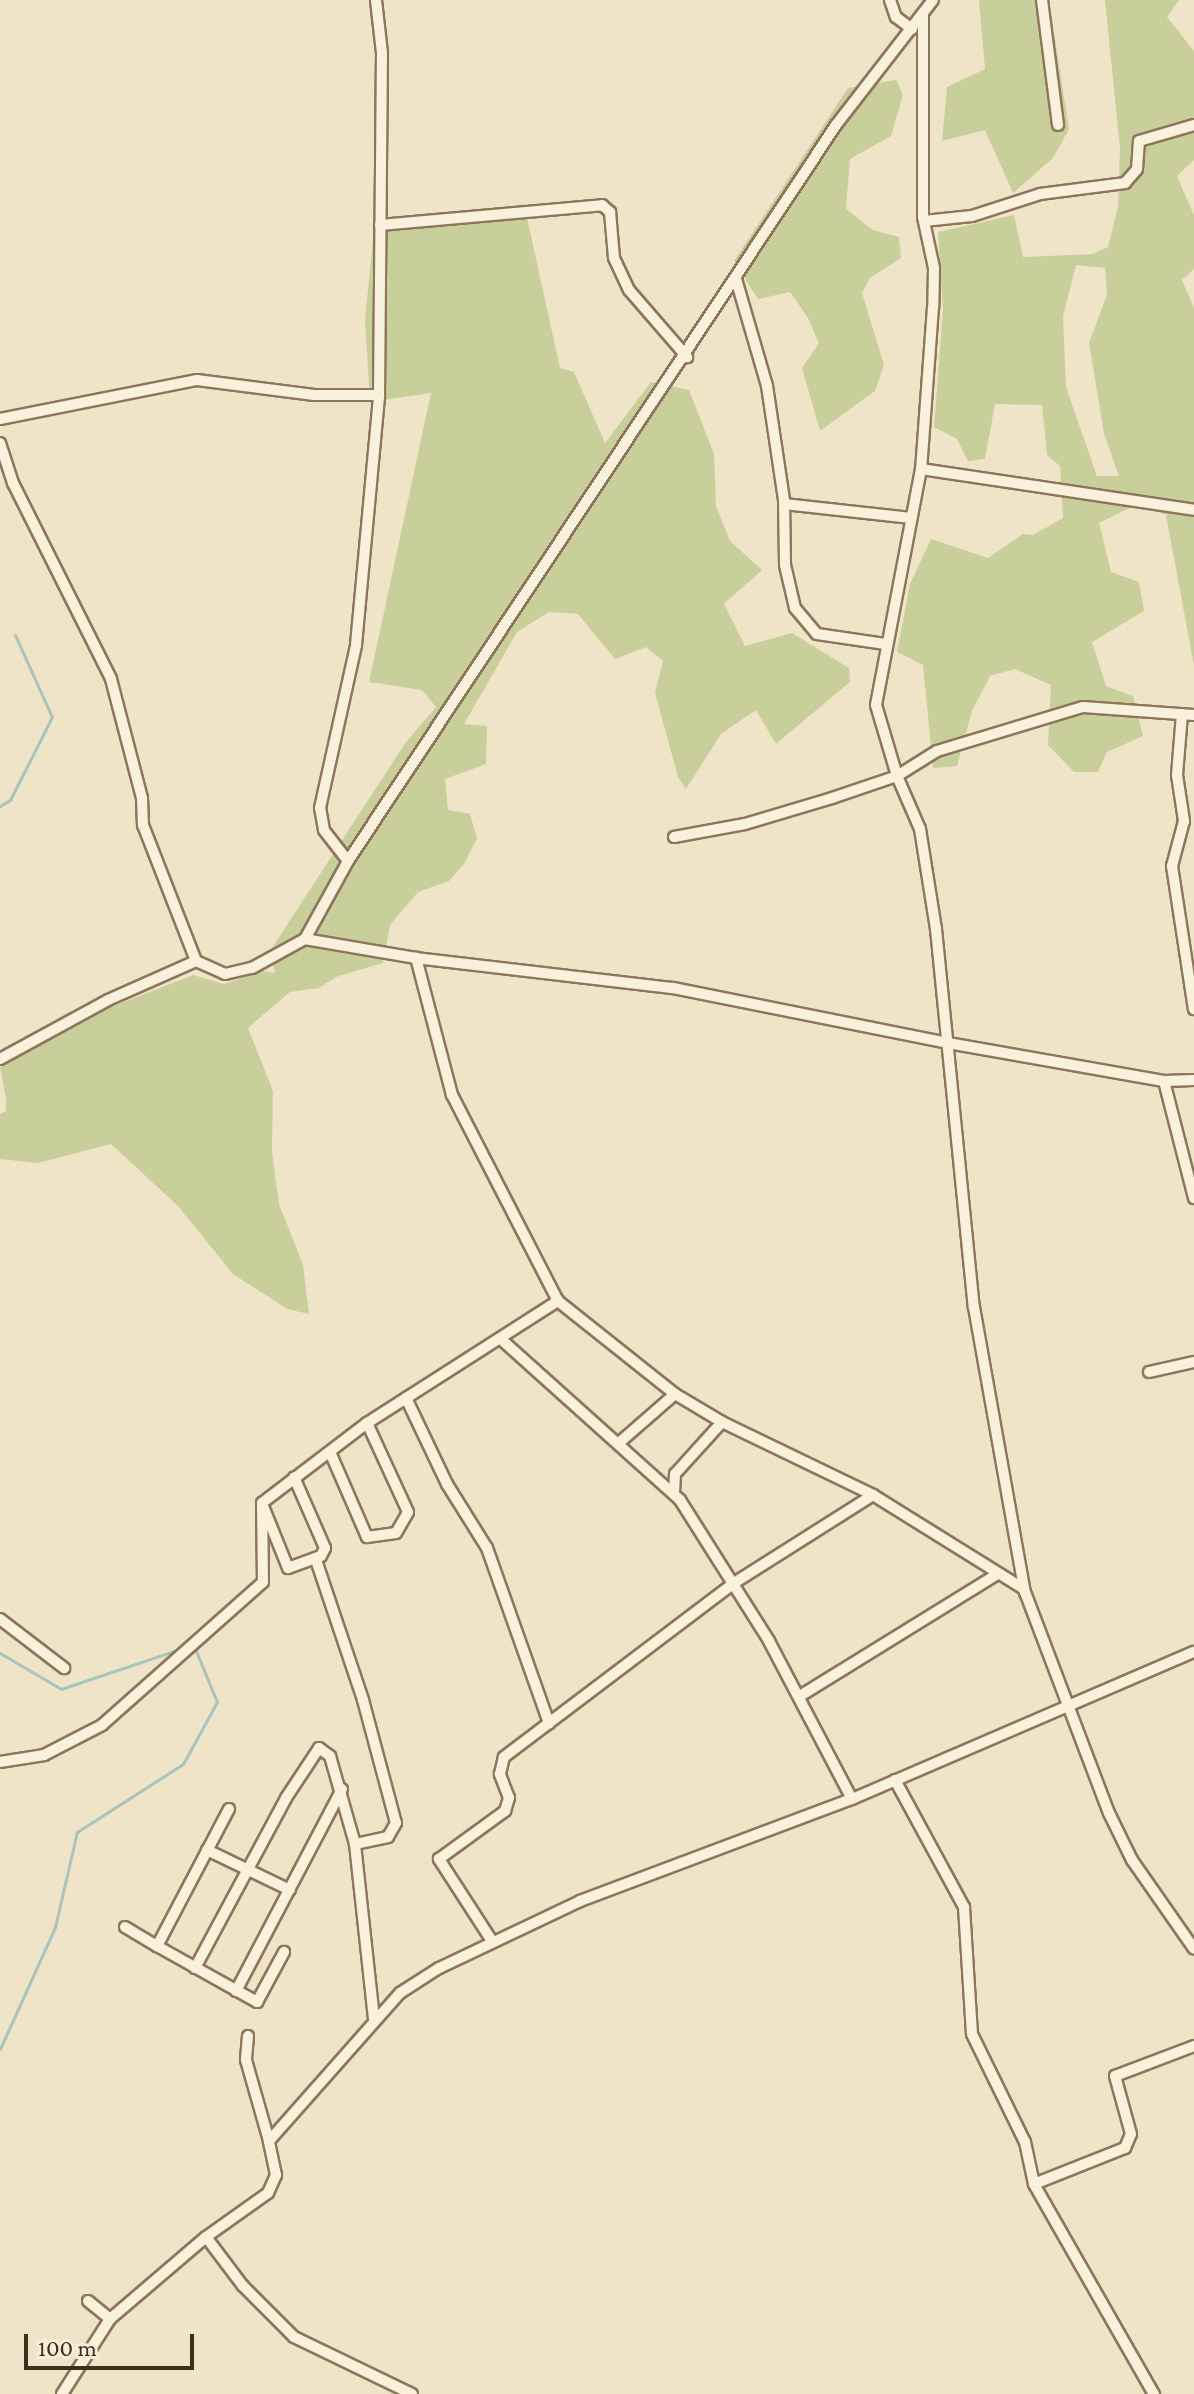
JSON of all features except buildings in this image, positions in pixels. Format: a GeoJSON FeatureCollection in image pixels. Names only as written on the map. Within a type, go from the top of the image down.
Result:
{"type":"FeatureCollection","features":[{"type":"Feature","properties":{"kind":"street"},"geometry":{"type":"LineString","coordinates":[[348,861],[324,830],[320,808],[356,645],[379,395],[382,53],[376,0]]}},
{"type":"Feature","properties":{"kind":"street"},"geometry":{"type":"LineString","coordinates":[[890,0],[896,17],[912,29]]}},
{"type":"Feature","properties":{"kind":"street"},"geometry":{"type":"LineString","coordinates":[[0,443],[13,483],[111,679],[142,798],[143,825],[196,961],[225,974],[252,968],[305,939],[348,861],[687,357],[836,125],[933,0]]}},
{"type":"Feature","properties":{"kind":"street"},"geometry":{"type":"LineString","coordinates":[[1042,0],[1058,125]]}},
{"type":"Feature","properties":{"kind":"street"},"geometry":{"type":"LineString","coordinates":[[923,15],[924,221],[934,268],[921,469],[885,644],[876,705],[897,776],[920,829],[948,1043],[974,1307],[1024,1589],[1067,1706],[1132,1860],[1194,1949]]}},
{"type":"Feature","properties":{"kind":"street"},"geometry":{"type":"LineString","coordinates":[[924,221],[972,216],[1040,194],[1125,183],[1137,169],[1139,141],[1194,125]]}},
{"type":"Feature","properties":{"kind":"street"},"geometry":{"type":"LineString","coordinates":[[380,225],[605,207],[611,215],[614,258],[629,290],[687,357]]}},
{"type":"Feature","properties":{"kind":"street"},"geometry":{"type":"LineString","coordinates":[[736,279],[756,332],[767,386],[784,504],[785,565],[795,608],[807,628],[825,637],[885,644]]}},
{"type":"Feature","properties":{"kind":"street"},"geometry":{"type":"LineString","coordinates":[[0,419],[197,380],[314,395],[379,395]]}},
{"type":"Feature","properties":{"kind":"street"},"geometry":{"type":"LineString","coordinates":[[921,469],[1194,510]]}},
{"type":"Feature","properties":{"kind":"street"},"geometry":{"type":"LineString","coordinates":[[784,504],[911,518]]}},
{"type":"Feature","properties":{"kind":"street"},"geometry":{"type":"LineString","coordinates":[[674,837],[745,824],[897,776],[937,751],[1083,707],[1188,714],[1177,775],[1184,821],[1172,866],[1194,1009]]}},
{"type":"Feature","properties":{"kind":"street"},"geometry":{"type":"LineString","coordinates":[[305,939],[416,958],[673,988],[948,1043],[1164,1081],[1194,1080]]}},
{"type":"Feature","properties":{"kind":"street"},"geometry":{"type":"LineString","coordinates":[[416,958],[452,1095],[558,1301],[675,1394],[722,1422],[873,1495],[996,1575],[1024,1589]]}},
{"type":"Feature","properties":{"kind":"street"},"geometry":{"type":"LineString","coordinates":[[0,1059],[108,1000],[196,961]]}},
{"type":"Feature","properties":{"kind":"street"},"geometry":{"type":"LineString","coordinates":[[1164,1081],[1194,1198]]}},
{"type":"Feature","properties":{"kind":"street"},"geometry":{"type":"LineString","coordinates":[[262,1503],[367,1423],[503,1341],[558,1301]]}},
{"type":"Feature","properties":{"kind":"street"},"geometry":{"type":"LineString","coordinates":[[503,1341],[588,1422],[620,1442],[674,1493],[734,1583],[800,1696],[803,1713],[852,1799]]}},
{"type":"Feature","properties":{"kind":"street"},"geometry":{"type":"LineString","coordinates":[[1149,1372],[1194,1362]]}},
{"type":"Feature","properties":{"kind":"street"},"geometry":{"type":"LineString","coordinates":[[620,1442],[675,1394]]}},
{"type":"Feature","properties":{"kind":"street"},"geometry":{"type":"LineString","coordinates":[[406,1398],[447,1484],[487,1548],[549,1723]]}},
{"type":"Feature","properties":{"kind":"street"},"geometry":{"type":"LineString","coordinates":[[674,1493],[675,1474],[722,1422]]}},
{"type":"Feature","properties":{"kind":"street"},"geometry":{"type":"LineString","coordinates":[[330,1452],[367,1537],[396,1533],[408,1512],[367,1423]]}},
{"type":"Feature","properties":{"kind":"street"},"geometry":{"type":"LineString","coordinates":[[262,1503],[285,1566],[292,1569],[321,1556],[325,1548],[294,1477]]}},
{"type":"Feature","properties":{"kind":"street"},"geometry":{"type":"LineString","coordinates":[[492,1941],[439,1859],[505,1811],[509,1798],[501,1761],[734,1583],[873,1495]]}},
{"type":"Feature","properties":{"kind":"street"},"geometry":{"type":"LineString","coordinates":[[0,1762],[44,1755],[102,1725],[263,1582],[262,1503]]}},
{"type":"Feature","properties":{"kind":"street"},"geometry":{"type":"LineString","coordinates":[[317,1563],[355,1673],[396,1823],[388,1837],[355,1844]]}},
{"type":"Feature","properties":{"kind":"street"},"geometry":{"type":"LineString","coordinates":[[800,1696],[996,1575]]}},
{"type":"Feature","properties":{"kind":"street"},"geometry":{"type":"LineString","coordinates":[[0,1619],[64,1668]]}},
{"type":"Feature","properties":{"kind":"street"},"geometry":{"type":"LineString","coordinates":[[269,2141],[400,1993],[492,1941],[580,1901],[852,1799],[1194,1652]]}},
{"type":"Feature","properties":{"kind":"street"},"geometry":{"type":"LineString","coordinates":[[195,1968],[247,1870],[319,1748],[330,1756],[342,1789],[355,1844],[374,2019]]}},
{"type":"Feature","properties":{"kind":"street"},"geometry":{"type":"LineString","coordinates":[[895,1780],[964,1907],[972,2034],[1025,2142],[1034,2184],[1154,2394]]}},
{"type":"Feature","properties":{"kind":"street"},"geometry":{"type":"LineString","coordinates":[[236,1991],[342,1789]]}},
{"type":"Feature","properties":{"kind":"street"},"geometry":{"type":"LineString","coordinates":[[157,1946],[229,1809]]}},
{"type":"Feature","properties":{"kind":"street"},"geometry":{"type":"LineString","coordinates":[[207,1850],[290,1890]]}},
{"type":"Feature","properties":{"kind":"street"},"geometry":{"type":"LineString","coordinates":[[125,1927],[257,2002],[284,1952]]}},
{"type":"Feature","properties":{"kind":"street"},"geometry":{"type":"LineString","coordinates":[[62,2394],[110,2319],[206,2237],[274,2186],[269,2141],[246,2060],[248,2036]]}},
{"type":"Feature","properties":{"kind":"street"},"geometry":{"type":"LineString","coordinates":[[1034,2184],[1125,2148],[1131,2134],[1115,2076],[1194,2046]]}},
{"type":"Feature","properties":{"kind":"street"},"geometry":{"type":"LineString","coordinates":[[206,2237],[243,2286],[294,2337],[412,2394]]}},
{"type":"Feature","properties":{"kind":"street"},"geometry":{"type":"LineString","coordinates":[[88,2301],[110,2319]]}},
{"type":"Feature","properties":{"kind":"green space"},"geometry":{"type":"Polygon","coordinates":[[[979,0],[1049,0],[1069,129],[1053,158],[1013,193],[985,130],[942,141],[947,87],[985,69],[979,0]]]}},
{"type":"Feature","properties":{"kind":"green space"},"geometry":{"type":"Polygon","coordinates":[[[1105,0],[1179,0],[1167,17],[1194,51],[1194,160],[1177,176],[1194,215],[1194,269],[1182,280],[1194,308],[1194,666],[1166,515],[1138,504],[1099,523],[1111,572],[1139,582],[1144,611],[1092,642],[1106,686],[1133,696],[1143,736],[1107,752],[1098,772],[1074,772],[1048,745],[1051,685],[1015,669],[990,676],[972,711],[957,766],[933,768],[923,665],[897,652],[910,584],[931,539],[988,558],[1023,534],[1033,535],[1063,518],[1060,466],[1047,455],[1042,405],[995,404],[985,459],[968,461],[957,439],[934,427],[943,309],[938,232],[1014,215],[1023,257],[1092,254],[1108,247],[1118,207],[1120,149],[1105,0]],[[1076,265],[1063,316],[1066,387],[1097,476],[1119,476],[1104,434],[1089,343],[1107,295],[1105,268],[1076,265]]]}},
{"type":"Feature","properties":{"kind":"green space"},"geometry":{"type":"Polygon","coordinates":[[[896,80],[903,95],[891,136],[850,159],[846,209],[873,230],[899,237],[901,258],[870,278],[862,293],[884,365],[875,391],[820,431],[802,368],[819,343],[808,318],[790,292],[758,299],[734,261],[848,88],[896,80]]]}},
{"type":"Feature","properties":{"kind":"green space"},"geometry":{"type":"Polygon","coordinates":[[[524,204],[560,368],[574,372],[605,443],[651,382],[689,390],[714,454],[716,506],[730,541],[762,570],[724,604],[745,646],[792,633],[849,668],[850,682],[776,744],[756,710],[721,734],[686,789],[678,777],[655,693],[663,661],[646,647],[615,659],[578,614],[549,612],[517,632],[464,724],[487,726],[486,764],[445,779],[448,810],[470,814],[477,838],[464,864],[449,881],[418,892],[390,925],[383,963],[336,977],[319,988],[290,992],[248,1028],[273,1091],[272,1152],[279,1204],[303,1265],[309,1314],[287,1309],[233,1274],[178,1206],[111,1144],[38,1163],[0,1159],[0,1114],[6,1111],[6,1098],[0,1067],[111,1007],[193,975],[224,984],[263,971],[275,973],[270,951],[406,742],[436,707],[422,690],[369,682],[431,393],[370,402],[365,321],[374,228],[524,204]]]}},
{"type":"Feature","properties":{"kind":"waterway"},"geometry":{"type":"LineString","coordinates":[[0,806],[10,800],[52,717],[15,635]]}},
{"type":"Feature","properties":{"kind":"waterway"},"geometry":{"type":"LineString","coordinates":[[0,2049],[55,1927],[77,1832],[183,1764],[217,1702],[194,1646]]}},
{"type":"Feature","properties":{"kind":"waterway"},"geometry":{"type":"LineString","coordinates":[[0,1653],[61,1689],[183,1648]]}}]}
